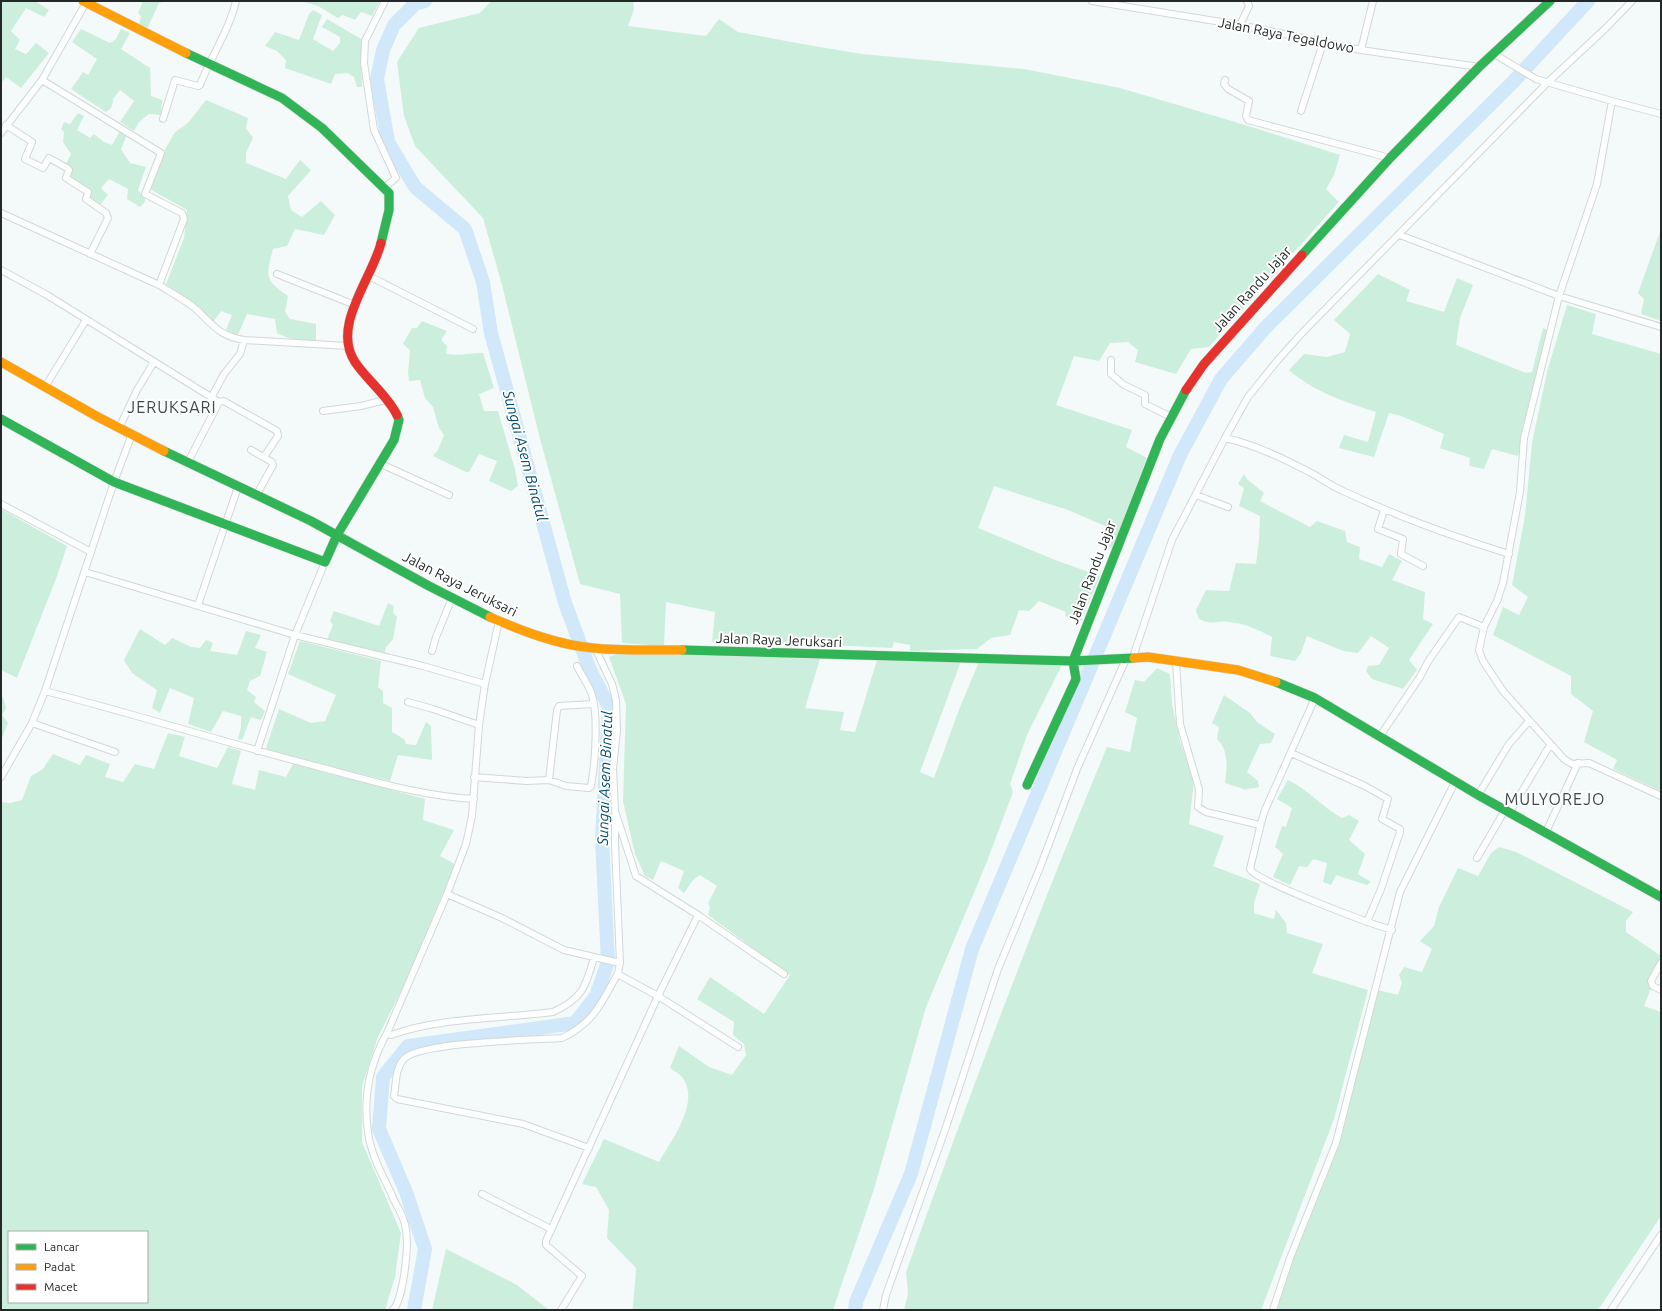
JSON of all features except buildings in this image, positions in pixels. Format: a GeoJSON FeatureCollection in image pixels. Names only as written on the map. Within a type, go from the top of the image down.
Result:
{"type":"FeatureCollection","features":[{"type":"Feature","properties":{"kind":"street"},"geometry":{"type":"LineString","coordinates":[[163,119],[175,80],[199,86],[208,64],[228,28],[236,1]]}},
{"type":"Feature","properties":{"kind":"street"},"geometry":{"type":"LineString","coordinates":[[384,188],[396,178],[374,130],[364,63],[365,41],[385,1]]}},
{"type":"Feature","properties":{"kind":"street","name":"Jalan Raya Tegaldowo"},"geometry":{"type":"LineString","coordinates":[[1092,1],[1240,25],[1361,50],[1479,67]]}},
{"type":"Feature","properties":{"kind":"street"},"geometry":{"type":"LineString","coordinates":[[1240,25],[1249,4],[1247,1]]}},
{"type":"Feature","properties":{"kind":"street"},"geometry":{"type":"LineString","coordinates":[[1361,50],[1373,1]]}},
{"type":"Feature","properties":{"kind":"street","name":"Jalan Randu Jajar"},"geometry":{"type":"LineString","coordinates":[[1075,660],[1170,416],[1204,364],[1390,158],[1479,67],[1550,1]]}},
{"type":"Feature","properties":{"kind":"street"},"geometry":{"type":"LineString","coordinates":[[882,1310],[945,1130],[998,969],[1043,859],[1077,769],[1127,659],[1172,540],[1248,397],[1277,360],[1547,83],[1607,27],[1632,1]]}},
{"type":"Feature","properties":{"kind":"street"},"geometry":{"type":"LineString","coordinates":[[90,254],[108,218],[106,213],[86,199],[88,192],[66,179],[69,170],[67,168],[49,158],[44,168],[25,159],[32,142],[3,128],[42,80],[85,2],[208,64],[282,98],[322,128],[390,195],[389,210],[378,255],[355,305],[347,328],[348,346],[354,361],[395,412],[399,424],[394,440],[337,535],[325,562],[295,635],[257,751]]}},
{"type":"Feature","properties":{"kind":"street"},"geometry":{"type":"LineString","coordinates":[[1300,111],[1323,43]]}},
{"type":"Feature","properties":{"kind":"street"},"geometry":{"type":"LineString","coordinates":[[1494,54],[1536,79],[1547,83],[1661,114]]}},
{"type":"Feature","properties":{"kind":"street"},"geometry":{"type":"LineString","coordinates":[[42,80],[162,153],[145,194],[182,213],[184,219],[159,285]]}},
{"type":"Feature","properties":{"kind":"street"},"geometry":{"type":"LineString","coordinates":[[1225,80],[1225,87],[1249,100],[1246,116],[1248,120],[1390,158]]}},
{"type":"Feature","properties":{"kind":"street"},"geometry":{"type":"LineString","coordinates":[[1612,101],[1597,184],[1560,296],[1524,438],[1521,485],[1503,583],[1497,601],[1484,627],[1478,650],[1483,661],[1503,691],[1550,745],[1568,762],[1572,764],[1593,764],[1661,796]]}},
{"type":"Feature","properties":{"kind":"street"},"geometry":{"type":"LineString","coordinates":[[1,213],[159,285],[190,305],[220,332],[230,338],[348,346]]}},
{"type":"Feature","properties":{"kind":"street"},"geometry":{"type":"LineString","coordinates":[[1400,235],[1560,296],[1661,327]]}},
{"type":"Feature","properties":{"kind":"street"},"geometry":{"type":"LineString","coordinates":[[1,270],[47,295],[211,398],[219,402],[229,404],[277,431],[278,436],[264,457]]}},
{"type":"Feature","properties":{"kind":"street"},"geometry":{"type":"LineString","coordinates":[[276,274],[355,305]]}},
{"type":"Feature","properties":{"kind":"street"},"geometry":{"type":"LineString","coordinates":[[369,276],[473,329]]}},
{"type":"Feature","properties":{"kind":"street"},"geometry":{"type":"LineString","coordinates":[[45,387],[86,320]]}},
{"type":"Feature","properties":{"kind":"street"},"geometry":{"type":"LineString","coordinates":[[211,398],[224,374],[240,354],[244,340]]}},
{"type":"Feature","properties":{"kind":"street"},"geometry":{"type":"LineString","coordinates":[[1111,360],[1111,374],[1124,385],[1145,395],[1145,404],[1170,416]]}},
{"type":"Feature","properties":{"kind":"street","name":"Jalan Raya Jeruksari"},"geometry":{"type":"LineString","coordinates":[[1,362],[119,428],[238,487],[257,494],[337,535],[452,598],[499,621],[568,645],[593,648],[1075,660],[1148,657],[1238,670],[1264,677],[1315,698],[1478,795],[1661,897]]}},
{"type":"Feature","properties":{"kind":"street"},"geometry":{"type":"LineString","coordinates":[[119,428],[136,390],[154,362]]}},
{"type":"Feature","properties":{"kind":"street"},"geometry":{"type":"LineString","coordinates":[[323,411],[367,405],[385,400]]}},
{"type":"Feature","properties":{"kind":"street"},"geometry":{"type":"LineString","coordinates":[[188,462],[219,402]]}},
{"type":"Feature","properties":{"kind":"street"},"geometry":{"type":"LineString","coordinates":[[1,419],[114,482],[325,562]]}},
{"type":"Feature","properties":{"kind":"street"},"geometry":{"type":"LineString","coordinates":[[1,777],[32,723],[45,691],[85,572],[90,552],[132,434]]}},
{"type":"Feature","properties":{"kind":"street"},"geometry":{"type":"LineString","coordinates":[[1225,438],[1276,455],[1341,491],[1384,510],[1449,535],[1509,554]]}},
{"type":"Feature","properties":{"kind":"street"},"geometry":{"type":"LineString","coordinates":[[251,450],[272,462],[273,465],[257,494]]}},
{"type":"Feature","properties":{"kind":"street"},"geometry":{"type":"LineString","coordinates":[[379,463],[449,495]]}},
{"type":"Feature","properties":{"kind":"street"},"geometry":{"type":"LineString","coordinates":[[198,605],[238,487]]}},
{"type":"Feature","properties":{"kind":"street"},"geometry":{"type":"LineString","coordinates":[[1196,495],[1228,507]]}},
{"type":"Feature","properties":{"kind":"street"},"geometry":{"type":"LineString","coordinates":[[1,504],[90,552]]}},
{"type":"Feature","properties":{"kind":"street"},"geometry":{"type":"LineString","coordinates":[[1384,510],[1378,529],[1403,539],[1401,554],[1424,566]]}},
{"type":"Feature","properties":{"kind":"street"},"geometry":{"type":"LineString","coordinates":[[85,572],[295,635],[423,666],[485,684]]}},
{"type":"Feature","properties":{"kind":"street"},"geometry":{"type":"LineString","coordinates":[[432,651],[436,637],[452,598]]}},
{"type":"Feature","properties":{"kind":"street"},"geometry":{"type":"LineString","coordinates":[[1380,736],[1420,677],[1428,660],[1459,617],[1484,627]]}},
{"type":"Feature","properties":{"kind":"street"},"geometry":{"type":"LineString","coordinates":[[393,1310],[402,1284],[406,1262],[406,1231],[405,1224],[372,1151],[368,1132],[366,1108],[367,1094],[371,1070],[378,1047],[387,1033],[447,894],[466,844],[474,799],[474,777],[479,724],[485,684],[499,621]]}},
{"type":"Feature","properties":{"kind":"street"},"geometry":{"type":"LineString","coordinates":[[589,1148],[523,1124],[397,1099],[394,1096],[396,1080],[401,1063],[405,1058],[415,1052],[446,1046],[562,1038],[571,1034],[584,1026],[600,1007],[618,973],[613,769],[617,731],[616,700],[612,684],[593,648]]}},
{"type":"Feature","properties":{"kind":"street"},"geometry":{"type":"LineString","coordinates":[[1027,785],[1076,679],[1075,660]]}},
{"type":"Feature","properties":{"kind":"street"},"geometry":{"type":"LineString","coordinates":[[1176,662],[1180,724],[1199,789],[1198,807],[1206,812],[1260,825]]}},
{"type":"Feature","properties":{"kind":"street"},"geometry":{"type":"LineString","coordinates":[[474,777],[526,782],[549,780],[574,787],[589,788],[591,786],[594,741],[594,704],[589,687],[577,666]]}},
{"type":"Feature","properties":{"kind":"street"},"geometry":{"type":"LineString","coordinates":[[45,691],[141,716],[257,751],[392,786],[436,795],[474,799]]}},
{"type":"Feature","properties":{"kind":"street"},"geometry":{"type":"LineString","coordinates":[[1315,698],[1265,810],[1250,865],[1252,873],[1285,889],[1367,922],[1392,930]]}},
{"type":"Feature","properties":{"kind":"street"},"geometry":{"type":"LineString","coordinates":[[408,702],[479,724]]}},
{"type":"Feature","properties":{"kind":"street"},"geometry":{"type":"LineString","coordinates":[[549,780],[557,710],[559,706],[594,704]]}},
{"type":"Feature","properties":{"kind":"street"},"geometry":{"type":"LineString","coordinates":[[1478,795],[1509,744],[1529,721]]}},
{"type":"Feature","properties":{"kind":"street"},"geometry":{"type":"LineString","coordinates":[[32,723],[115,752]]}},
{"type":"Feature","properties":{"kind":"street"},"geometry":{"type":"LineString","coordinates":[[1477,858],[1550,745]]}},
{"type":"Feature","properties":{"kind":"street"},"geometry":{"type":"LineString","coordinates":[[1291,752],[1388,799],[1382,819],[1400,829],[1400,832],[1381,889],[1367,922]]}},
{"type":"Feature","properties":{"kind":"street"},"geometry":{"type":"LineString","coordinates":[[1546,832],[1578,763]]}},
{"type":"Feature","properties":{"kind":"street"},"geometry":{"type":"LineString","coordinates":[[1273,1310],[1290,1258],[1336,1143],[1392,930],[1400,892],[1456,782]]}},
{"type":"Feature","properties":{"kind":"street"},"geometry":{"type":"LineString","coordinates":[[615,811],[636,876],[698,915],[784,974]]}},
{"type":"Feature","properties":{"kind":"street"},"geometry":{"type":"LineString","coordinates":[[447,894],[502,918],[564,950],[618,962]]}},
{"type":"Feature","properties":{"kind":"street"},"geometry":{"type":"LineString","coordinates":[[561,1310],[582,1276],[546,1245],[551,1229],[658,996],[698,915]]}},
{"type":"Feature","properties":{"kind":"street"},"geometry":{"type":"LineString","coordinates":[[387,1033],[391,1035],[409,1029],[464,1020],[553,1012],[564,1007],[582,992],[586,986],[595,958]]}},
{"type":"Feature","properties":{"kind":"street"},"geometry":{"type":"LineString","coordinates":[[1661,963],[1651,980],[1653,986],[1661,990]]}},
{"type":"Feature","properties":{"kind":"street"},"geometry":{"type":"LineString","coordinates":[[618,973],[658,996],[738,1047]]}},
{"type":"Feature","properties":{"kind":"street"},"geometry":{"type":"LineString","coordinates":[[482,1194],[551,1229]]}},
{"type":"Feature","properties":{"kind":"street"},"geometry":{"type":"LineString","coordinates":[[1611,1310],[1661,1235]]}},
{"type":"Feature","properties":{"kind":"green space"},"geometry":{"type":"Polygon","coordinates":[[[1,1],[35,1],[49,10],[44,17],[26,8],[11,31],[20,40],[15,49],[26,54],[36,43],[49,53],[21,88],[6,77],[3,81],[1,80],[1,1]]]}},
{"type":"Feature","properties":{"kind":"green space"},"geometry":{"type":"Polygon","coordinates":[[[143,1],[166,1],[159,3],[147,29],[139,25],[141,16],[138,13],[143,1]]]}},
{"type":"Feature","properties":{"kind":"green space"},"geometry":{"type":"Polygon","coordinates":[[[301,1],[380,1],[372,16],[361,12],[355,20],[343,15],[338,18],[318,6],[301,1]]]}},
{"type":"Feature","properties":{"kind":"green space"},"geometry":{"type":"Polygon","coordinates":[[[491,1],[633,1],[634,9],[628,26],[706,36],[719,19],[738,32],[808,45],[862,54],[1024,69],[1120,88],[1340,155],[1334,175],[1326,189],[1339,202],[1209,347],[1191,349],[1176,374],[1135,362],[1138,350],[1128,342],[1110,343],[1099,361],[1074,356],[1056,405],[1132,430],[1126,447],[1147,458],[1112,548],[1100,544],[1105,526],[1068,510],[994,486],[978,528],[1055,560],[1100,576],[1081,621],[1065,616],[1066,612],[1039,601],[1029,611],[1019,610],[1010,635],[991,638],[977,649],[910,651],[910,645],[894,642],[892,648],[712,642],[715,612],[666,602],[664,646],[622,643],[620,594],[580,584],[539,435],[502,285],[483,218],[415,146],[404,116],[397,62],[419,28],[480,13],[491,1]]]}},
{"type":"Feature","properties":{"kind":"green space"},"geometry":{"type":"Polygon","coordinates":[[[313,10],[322,15],[313,39],[333,51],[340,43],[340,37],[322,27],[327,19],[363,40],[361,63],[362,87],[357,87],[354,77],[347,73],[335,74],[331,84],[285,68],[286,60],[277,51],[265,46],[275,32],[299,40],[309,14],[313,10]]]}},
{"type":"Feature","properties":{"kind":"green space"},"geometry":{"type":"Polygon","coordinates":[[[81,29],[110,43],[116,39],[121,29],[130,33],[121,49],[150,68],[151,96],[162,100],[161,115],[149,114],[139,122],[134,131],[120,122],[134,101],[120,90],[113,99],[113,104],[106,112],[71,89],[83,72],[88,75],[97,59],[72,42],[81,29]]]}},
{"type":"Feature","properties":{"kind":"green space"},"geometry":{"type":"Polygon","coordinates":[[[206,100],[248,118],[246,128],[253,138],[246,153],[246,163],[286,179],[300,160],[311,170],[288,196],[291,210],[302,217],[321,201],[335,215],[324,235],[295,229],[287,246],[273,249],[269,265],[268,272],[271,281],[288,296],[285,312],[290,319],[316,324],[316,343],[288,338],[277,333],[275,319],[247,314],[237,337],[226,330],[232,315],[221,311],[213,322],[166,284],[184,238],[187,210],[150,189],[166,148],[175,132],[188,123],[206,100]]]}},
{"type":"Feature","properties":{"kind":"green space"},"geometry":{"type":"Polygon","coordinates":[[[78,113],[84,116],[77,130],[90,138],[94,134],[104,142],[112,145],[120,131],[127,135],[121,149],[130,163],[146,167],[138,190],[145,198],[145,202],[140,207],[127,199],[128,189],[109,179],[101,188],[108,195],[99,206],[88,198],[90,191],[69,177],[66,164],[71,154],[63,142],[64,132],[61,129],[64,122],[70,124],[78,113]]]}},
{"type":"Feature","properties":{"kind":"green space"},"geometry":{"type":"Polygon","coordinates":[[[1661,229],[1661,321],[1641,314],[1644,299],[1638,293],[1661,229]]]}},
{"type":"Feature","properties":{"kind":"green space"},"geometry":{"type":"Polygon","coordinates":[[[1378,274],[1410,290],[1406,301],[1444,312],[1457,278],[1473,285],[1460,318],[1456,345],[1526,373],[1532,372],[1543,328],[1549,331],[1518,456],[1492,449],[1484,469],[1469,466],[1470,458],[1440,448],[1444,434],[1401,416],[1389,413],[1374,457],[1339,448],[1344,435],[1368,442],[1376,412],[1330,396],[1299,378],[1289,370],[1304,354],[1327,357],[1345,352],[1350,334],[1334,320],[1378,274]]]}},
{"type":"Feature","properties":{"kind":"green space"},"geometry":{"type":"Polygon","coordinates":[[[1567,305],[1596,314],[1592,334],[1661,354],[1661,791],[1613,769],[1617,760],[1584,742],[1593,711],[1571,694],[1571,676],[1493,635],[1503,607],[1519,615],[1528,597],[1512,585],[1525,516],[1532,443],[1547,372],[1567,305]]]}},
{"type":"Feature","properties":{"kind":"green space"},"geometry":{"type":"Polygon","coordinates":[[[422,321],[447,331],[441,340],[447,346],[446,354],[455,355],[483,353],[494,388],[479,394],[484,411],[498,411],[515,469],[518,486],[511,491],[489,481],[497,461],[479,454],[469,472],[466,472],[433,456],[438,450],[444,435],[439,428],[433,407],[425,398],[420,380],[409,381],[408,373],[410,350],[403,344],[412,328],[417,328],[422,321]]]}},
{"type":"Feature","properties":{"kind":"green space"},"geometry":{"type":"Polygon","coordinates":[[[1244,474],[1247,479],[1264,493],[1260,501],[1310,527],[1317,521],[1345,531],[1347,542],[1360,547],[1359,559],[1382,567],[1389,554],[1402,561],[1392,580],[1425,592],[1423,619],[1433,624],[1409,660],[1417,670],[1403,689],[1372,679],[1366,671],[1368,666],[1379,665],[1389,648],[1371,636],[1358,653],[1343,651],[1307,636],[1301,653],[1295,661],[1270,656],[1272,637],[1257,629],[1235,623],[1207,622],[1199,619],[1196,610],[1206,590],[1229,591],[1236,563],[1256,564],[1260,516],[1239,506],[1244,488],[1238,484],[1244,474]]]}},
{"type":"Feature","properties":{"kind":"green space"},"geometry":{"type":"Polygon","coordinates":[[[1,509],[67,546],[57,576],[17,678],[1,670],[1,509]]]}},
{"type":"Feature","properties":{"kind":"green space"},"geometry":{"type":"Polygon","coordinates":[[[388,603],[394,606],[393,613],[397,617],[393,639],[386,647],[384,654],[327,640],[333,625],[330,621],[334,611],[379,626],[388,603]]]}},
{"type":"Feature","properties":{"kind":"green space"},"geometry":{"type":"Polygon","coordinates":[[[140,629],[165,645],[172,638],[191,647],[200,648],[206,640],[213,643],[210,651],[237,655],[246,631],[261,635],[255,648],[267,652],[260,676],[250,681],[247,690],[256,697],[254,702],[265,711],[261,720],[251,717],[242,740],[238,739],[241,727],[241,716],[223,711],[211,732],[188,724],[194,698],[170,688],[160,713],[152,708],[157,690],[132,673],[124,660],[140,629]]]}},
{"type":"Feature","properties":{"kind":"green space"},"geometry":{"type":"Polygon","coordinates":[[[300,641],[381,661],[378,687],[383,691],[383,703],[392,708],[392,732],[404,739],[406,744],[416,745],[426,722],[431,726],[432,760],[398,755],[390,781],[275,753],[266,748],[279,709],[311,723],[325,721],[336,695],[288,674],[300,641]]]}},
{"type":"Feature","properties":{"kind":"green space"},"geometry":{"type":"Polygon","coordinates":[[[619,653],[820,659],[805,708],[844,712],[840,730],[855,732],[877,660],[961,661],[920,772],[934,778],[960,707],[979,662],[1063,663],[1027,735],[1010,784],[1013,792],[986,864],[926,1007],[874,1189],[833,1310],[631,1310],[633,1308],[636,1268],[607,1238],[609,1210],[596,1187],[582,1184],[604,1139],[659,1162],[682,1122],[688,1100],[688,1090],[683,1078],[670,1068],[679,1046],[709,1067],[732,1075],[746,1055],[744,1044],[733,1035],[734,1022],[697,999],[710,977],[764,1014],[790,975],[708,915],[710,907],[708,903],[717,886],[700,875],[693,880],[684,893],[678,888],[684,871],[661,861],[653,880],[645,876],[635,854],[623,801],[626,704],[609,657],[619,653]]]}},
{"type":"Feature","properties":{"kind":"green space"},"geometry":{"type":"Polygon","coordinates":[[[1157,668],[1170,674],[1172,704],[1180,741],[1194,781],[1189,824],[1224,836],[1213,866],[1260,884],[1254,903],[1254,913],[1274,919],[1276,910],[1286,923],[1287,933],[1323,944],[1312,973],[1368,990],[1334,1119],[1261,1310],[904,1310],[908,1294],[906,1272],[978,1074],[1054,877],[1107,747],[1130,752],[1137,718],[1125,712],[1135,680],[1144,682],[1157,668]]]}},
{"type":"Feature","properties":{"kind":"green space"},"geometry":{"type":"Polygon","coordinates":[[[1224,695],[1250,713],[1257,722],[1275,734],[1271,743],[1260,744],[1247,772],[1258,781],[1259,787],[1257,788],[1246,790],[1225,783],[1227,765],[1224,749],[1217,739],[1219,727],[1212,723],[1224,695]]]}},
{"type":"Feature","properties":{"kind":"green space"},"geometry":{"type":"Polygon","coordinates":[[[1,696],[3,697],[6,708],[2,715],[8,723],[2,738],[1,696]]]}},
{"type":"Feature","properties":{"kind":"green space"},"geometry":{"type":"Polygon","coordinates":[[[168,733],[185,737],[179,756],[217,768],[228,747],[241,751],[232,784],[255,790],[259,770],[286,777],[293,764],[425,799],[423,820],[454,830],[440,856],[455,864],[408,977],[378,1037],[362,1086],[362,1142],[401,1233],[395,1277],[385,1310],[1,1310],[1,802],[10,803],[22,800],[31,776],[43,769],[53,754],[80,765],[86,755],[110,764],[105,777],[123,782],[135,764],[154,769],[168,733]]]}},
{"type":"Feature","properties":{"kind":"green space"},"geometry":{"type":"Polygon","coordinates":[[[1288,780],[1296,784],[1342,818],[1349,815],[1359,821],[1349,840],[1365,854],[1358,874],[1371,882],[1367,885],[1336,875],[1331,885],[1323,882],[1327,863],[1313,859],[1307,867],[1299,866],[1290,885],[1273,877],[1283,854],[1275,847],[1282,826],[1286,827],[1292,808],[1277,799],[1288,780]]]}},
{"type":"Feature","properties":{"kind":"green space"},"geometry":{"type":"Polygon","coordinates":[[[1499,847],[1516,852],[1633,912],[1626,921],[1626,932],[1661,956],[1650,975],[1648,985],[1651,988],[1644,1006],[1661,1012],[1661,1216],[1598,1310],[1275,1310],[1302,1234],[1340,1143],[1378,990],[1398,995],[1402,983],[1399,975],[1404,967],[1422,972],[1432,949],[1420,941],[1434,926],[1439,907],[1458,868],[1478,876],[1491,853],[1499,847]]]}},
{"type":"Feature","properties":{"kind":"green space"},"geometry":{"type":"Polygon","coordinates":[[[446,1249],[517,1285],[549,1310],[432,1310],[446,1249]]]}},
{"type":"Feature","properties":{"kind":"waterway","name":"Sungai Asem Binatul"},"geometry":{"type":"LineString","coordinates":[[414,1310],[425,1249],[406,1192],[379,1129],[383,1077],[408,1046],[575,1023],[596,996],[608,962],[602,839],[609,707],[590,670],[565,603],[491,333],[483,282],[465,229],[415,187],[388,142],[377,79],[383,50],[394,25],[415,4],[425,1]]}},
{"type":"Feature","properties":{"kind":"waterway"},"geometry":{"type":"LineString","coordinates":[[855,1310],[856,1302],[911,1174],[972,949],[1180,455],[1221,379],[1266,327],[1512,83],[1588,1]]}},
{"type":"Feature","properties":{"kind":"traffic: fast"},"geometry":{"type":"LineString","coordinates":[[1302,255],[1390,158],[1479,67],[1550,1]]}},
{"type":"Feature","properties":{"kind":"traffic: fast"},"geometry":{"type":"LineString","coordinates":[[186,53],[282,98],[322,128],[389,193],[389,210],[381,243]]}},
{"type":"Feature","properties":{"kind":"traffic: fast"},"geometry":{"type":"LineString","coordinates":[[1073,661],[1160,439],[1186,390]]}},
{"type":"Feature","properties":{"kind":"traffic: fast"},"geometry":{"type":"LineString","coordinates":[[1,419],[114,482],[325,562],[337,535],[394,440],[399,420],[397,415]]}},
{"type":"Feature","properties":{"kind":"traffic: fast"},"geometry":{"type":"LineString","coordinates":[[164,451],[311,521],[429,586],[490,617]]}},
{"type":"Feature","properties":{"kind":"traffic: fast"},"geometry":{"type":"LineString","coordinates":[[682,650],[1073,661],[1134,658]]}},
{"type":"Feature","properties":{"kind":"traffic: fast"},"geometry":{"type":"LineString","coordinates":[[1027,785],[1076,679],[1073,661]]}},
{"type":"Feature","properties":{"kind":"traffic: fast"},"geometry":{"type":"LineString","coordinates":[[1276,682],[1315,698],[1478,795],[1661,897]]}},
{"type":"Feature","properties":{"kind":"traffic: slow"},"geometry":{"type":"LineString","coordinates":[[83,1],[186,53]]}},
{"type":"Feature","properties":{"kind":"traffic: slow"},"geometry":{"type":"LineString","coordinates":[[1,362],[98,417],[164,451]]}},
{"type":"Feature","properties":{"kind":"traffic: slow"},"geometry":{"type":"LineString","coordinates":[[490,617],[540,637],[567,644],[615,650],[682,650]]}},
{"type":"Feature","properties":{"kind":"traffic: slow"},"geometry":{"type":"LineString","coordinates":[[1134,658],[1148,657],[1238,670],[1276,682]]}},
{"type":"Feature","properties":{"kind":"traffic: jam"},"geometry":{"type":"LineString","coordinates":[[381,243],[350,318],[348,333],[349,348],[355,362],[388,401],[397,415]]}},
{"type":"Feature","properties":{"kind":"traffic: jam"},"geometry":{"type":"LineString","coordinates":[[1186,390],[1204,364],[1302,255]]}},
{"type":"Feature","properties":{"kind":"district","name":"JERUKSARI"},"geometry":{"type":"Point","coordinates":[172,407]}},
{"type":"Feature","properties":{"kind":"district","name":"MULYOREJO"},"geometry":{"type":"Point","coordinates":[1555,799]}}]}
